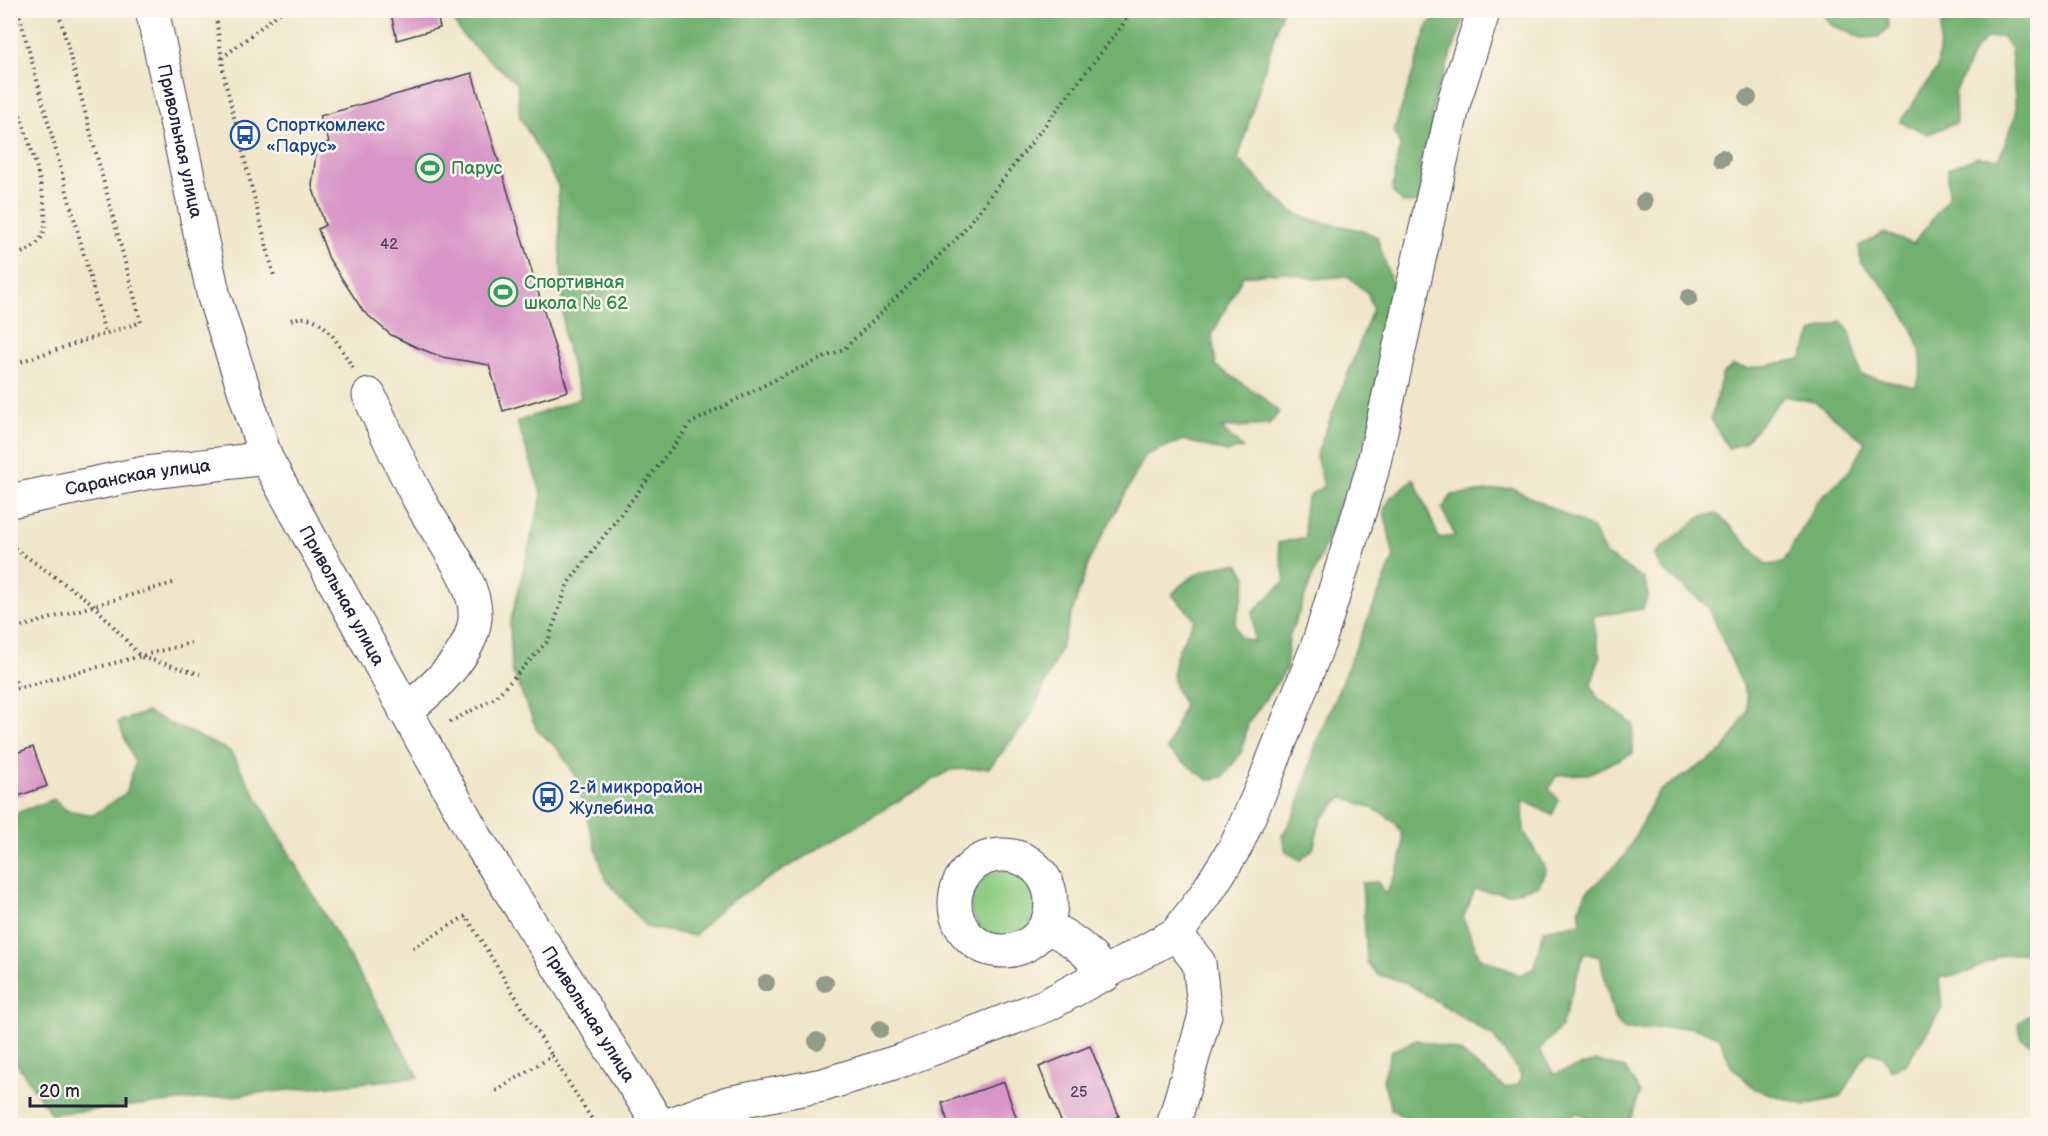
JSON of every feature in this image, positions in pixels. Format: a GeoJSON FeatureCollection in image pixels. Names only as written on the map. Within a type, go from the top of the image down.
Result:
{"type":"FeatureCollection","features":[{"type":"Feature","properties":{"kind":"street","name":"Привольная улица"},"geometry":{"type":"LineString","coordinates":[[152,10],[214,297],[266,458],[475,836],[660,1125]]}},
{"type":"Feature","properties":{"kind":"street"},"geometry":{"type":"LineString","coordinates":[[666,1125],[728,1103],[823,1084],[903,1060],[1047,1005],[1176,934],[1204,897],[1236,846],[1264,783],[1319,642],[1372,471],[1455,98],[1484,10]]}},
{"type":"Feature","properties":{"kind":"street"},"geometry":{"type":"LineString","coordinates":[[369,396],[421,503],[473,597],[475,618],[466,645],[447,671],[424,696],[412,724]]}},
{"type":"Feature","properties":{"kind":"street","name":"Саранская улица"},"geometry":{"type":"LineString","coordinates":[[10,501],[145,473],[266,458]]}},
{"type":"Feature","properties":{"kind":"street"},"geometry":{"type":"LineString","coordinates":[[1046,926],[1080,946],[1095,960],[1105,975]]}},
{"type":"Feature","properties":{"kind":"street"},"geometry":{"type":"LineString","coordinates":[[1173,1125],[1205,1015],[1199,963],[1176,934]]}},
{"type":"Feature","properties":{"kind":"path"},"geometry":{"type":"LineString","coordinates":[[18,10],[105,333]]}},
{"type":"Feature","properties":{"kind":"path"},"geometry":{"type":"LineString","coordinates":[[10,365],[141,322],[58,10]]}},
{"type":"Feature","properties":{"kind":"path"},"geometry":{"type":"LineString","coordinates":[[215,10],[222,58],[274,276]]}},
{"type":"Feature","properties":{"kind":"path"},"geometry":{"type":"LineString","coordinates":[[222,58],[283,10]]}},
{"type":"Feature","properties":{"kind":"path"},"geometry":{"type":"LineString","coordinates":[[412,724],[495,698],[548,641],[568,584],[691,423],[784,375],[844,349],[960,235],[1134,10]]}},
{"type":"Feature","properties":{"kind":"path"},"geometry":{"type":"LineString","coordinates":[[10,87],[34,159],[45,211],[43,237],[30,250],[10,257]]}},
{"type":"Feature","properties":{"kind":"path"},"geometry":{"type":"LineString","coordinates":[[291,320],[302,315],[314,317],[324,325],[369,396]]}},
{"type":"Feature","properties":{"kind":"path"},"geometry":{"type":"LineString","coordinates":[[10,545],[93,604],[141,657],[200,674]]}},
{"type":"Feature","properties":{"kind":"path"},"geometry":{"type":"LineString","coordinates":[[10,630],[93,604],[176,582]]}},
{"type":"Feature","properties":{"kind":"path"},"geometry":{"type":"LineString","coordinates":[[10,690],[191,643]]}},
{"type":"Feature","properties":{"kind":"path"},"geometry":{"type":"LineString","coordinates":[[10,670],[18,687]]}},
{"type":"Feature","properties":{"kind":"path"},"geometry":{"type":"LineString","coordinates":[[413,948],[466,916],[596,1125]]}},
{"type":"Feature","properties":{"kind":"path"},"geometry":{"type":"LineString","coordinates":[[496,1090],[552,1056]]}},
{"type":"Feature","properties":{"kind":"green space"},"geometry":{"type":"Polygon","coordinates":[[[1943,10],[2037,11],[2037,959],[2030,952],[1999,956],[1969,972],[1939,978],[1942,1008],[1906,1064],[1891,1070],[1883,1056],[1867,1052],[1841,1097],[1805,1105],[1755,1089],[1731,1066],[1719,1036],[1689,1027],[1625,1030],[1614,1018],[1600,957],[1584,953],[1561,1027],[1539,1050],[1554,1074],[1596,1061],[1625,1068],[1640,1093],[1632,1116],[1622,1126],[1598,1125],[1577,1112],[1564,1125],[1415,1125],[1391,1109],[1383,1080],[1391,1051],[1417,1040],[1459,1051],[1505,1088],[1519,1084],[1521,1075],[1493,1036],[1407,983],[1377,974],[1367,963],[1362,883],[1377,882],[1386,894],[1402,855],[1403,841],[1400,830],[1393,821],[1381,813],[1343,797],[1321,819],[1313,849],[1301,860],[1286,852],[1282,836],[1297,809],[1318,738],[1394,557],[1384,510],[1391,497],[1414,479],[1439,538],[1455,536],[1442,509],[1452,495],[1512,488],[1592,528],[1606,555],[1644,579],[1648,594],[1643,609],[1593,616],[1600,658],[1591,684],[1597,697],[1633,724],[1633,753],[1588,774],[1557,775],[1549,789],[1559,800],[1552,815],[1523,800],[1524,831],[1546,870],[1539,885],[1507,894],[1475,890],[1463,918],[1480,958],[1520,975],[1533,969],[1544,930],[1581,923],[1579,908],[1586,893],[1624,857],[1658,792],[1723,751],[1747,712],[1747,696],[1709,608],[1662,569],[1654,554],[1702,516],[1718,514],[1767,565],[1783,563],[1817,502],[1850,470],[1865,442],[1815,402],[1784,396],[1744,443],[1728,448],[1711,419],[1722,375],[1733,365],[1748,369],[1801,359],[1813,332],[1841,321],[1850,332],[1861,375],[1915,387],[1921,372],[1921,355],[1916,337],[1897,303],[1861,263],[1859,246],[1884,233],[1913,244],[1948,199],[1948,169],[1977,157],[1999,159],[2016,114],[2011,49],[2002,36],[1986,39],[1975,50],[1955,93],[1956,123],[1928,134],[1900,122],[1937,69],[1943,10]]]}},
{"type":"Feature","properties":{"kind":"green space"},"geometry":{"type":"Polygon","coordinates":[[[452,11],[1282,11],[1238,159],[1278,199],[1301,216],[1359,230],[1377,237],[1397,300],[1371,424],[1289,638],[1286,670],[1248,723],[1242,752],[1223,777],[1208,780],[1167,750],[1184,704],[1174,682],[1175,661],[1195,619],[1172,595],[1185,582],[1201,572],[1210,568],[1238,564],[1247,578],[1235,624],[1240,637],[1254,642],[1253,612],[1285,581],[1278,543],[1306,537],[1304,507],[1306,501],[1324,486],[1316,456],[1373,308],[1368,294],[1348,276],[1314,279],[1284,272],[1243,276],[1212,335],[1216,366],[1260,395],[1279,412],[1269,425],[1221,428],[1243,448],[1227,452],[1183,440],[1146,455],[1090,559],[1060,649],[1030,718],[989,768],[950,770],[724,905],[694,936],[646,927],[605,878],[573,771],[556,747],[537,730],[512,670],[510,624],[542,495],[517,422],[581,398],[564,339],[558,186],[520,117],[517,84],[468,41],[454,21],[452,11]]]}},
{"type":"Feature","properties":{"kind":"green space"},"geometry":{"type":"Polygon","coordinates":[[[1437,11],[1467,11],[1433,104],[1428,189],[1420,202],[1403,203],[1392,191],[1400,145],[1394,131],[1427,28],[1437,11]]]}},
{"type":"Feature","properties":{"kind":"green space"},"geometry":{"type":"Polygon","coordinates":[[[1820,11],[1886,11],[1889,27],[1878,37],[1862,38],[1831,25],[1820,11]]]}},
{"type":"Feature","properties":{"kind":"green space"},"geometry":{"type":"Polygon","coordinates":[[[146,712],[230,751],[419,1077],[51,1114],[11,1055],[11,815],[54,799],[66,810],[93,815],[126,793],[135,763],[118,722],[146,712]]]}},
{"type":"Feature","properties":{"kind":"green space"},"geometry":{"type":"Polygon","coordinates":[[[1004,871],[1016,874],[1027,881],[1034,892],[1037,904],[1034,916],[1027,927],[1016,934],[1004,937],[992,934],[981,927],[974,916],[971,904],[974,892],[981,881],[992,874],[1004,871]]]}},
{"type":"Feature","properties":{"kind":"green space"},"geometry":{"type":"Polygon","coordinates":[[[2037,1010],[2037,1048],[2022,1039],[2018,1023],[2037,1010]]]}},
{"type":"Feature","properties":{"kind":"building"},"geometry":{"type":"Polygon","coordinates":[[[390,10],[436,10],[440,28],[397,40],[390,10]]]}},
{"type":"Feature","properties":{"kind":"building","name":"Спортивная школа № 62"},"geometry":{"type":"Polygon","coordinates":[[[472,73],[568,391],[503,411],[489,365],[442,357],[416,347],[391,335],[363,311],[329,259],[318,229],[325,225],[312,186],[317,146],[329,142],[320,116],[472,73]]]}},
{"type":"Feature","properties":{"kind":"building"},"geometry":{"type":"Polygon","coordinates":[[[33,747],[47,786],[10,799],[10,755],[33,747]]]}},
{"type":"Feature","properties":{"kind":"building"},"geometry":{"type":"Polygon","coordinates":[[[1090,1046],[1119,1116],[1096,1126],[1063,1126],[1039,1067],[1090,1046]]]}},
{"type":"Feature","properties":{"kind":"building"},"geometry":{"type":"Polygon","coordinates":[[[1004,1082],[1019,1126],[949,1126],[942,1103],[1004,1082]]]}},
{"type":"Feature","properties":{"kind":"place","name":"Спорткомлекс «Парус»"},"geometry":{"type":"Point","coordinates":[245,135]}},
{"type":"Feature","properties":{"kind":"place","name":"Парус"},"geometry":{"type":"Point","coordinates":[430,168]}},
{"type":"Feature","properties":{"kind":"place","name":"Спортивная школа № 62"},"geometry":{"type":"Point","coordinates":[503,292]}},
{"type":"Feature","properties":{"kind":"place","name":"2-й микрорайон Жулебина"},"geometry":{"type":"Point","coordinates":[548,797]}}]}
